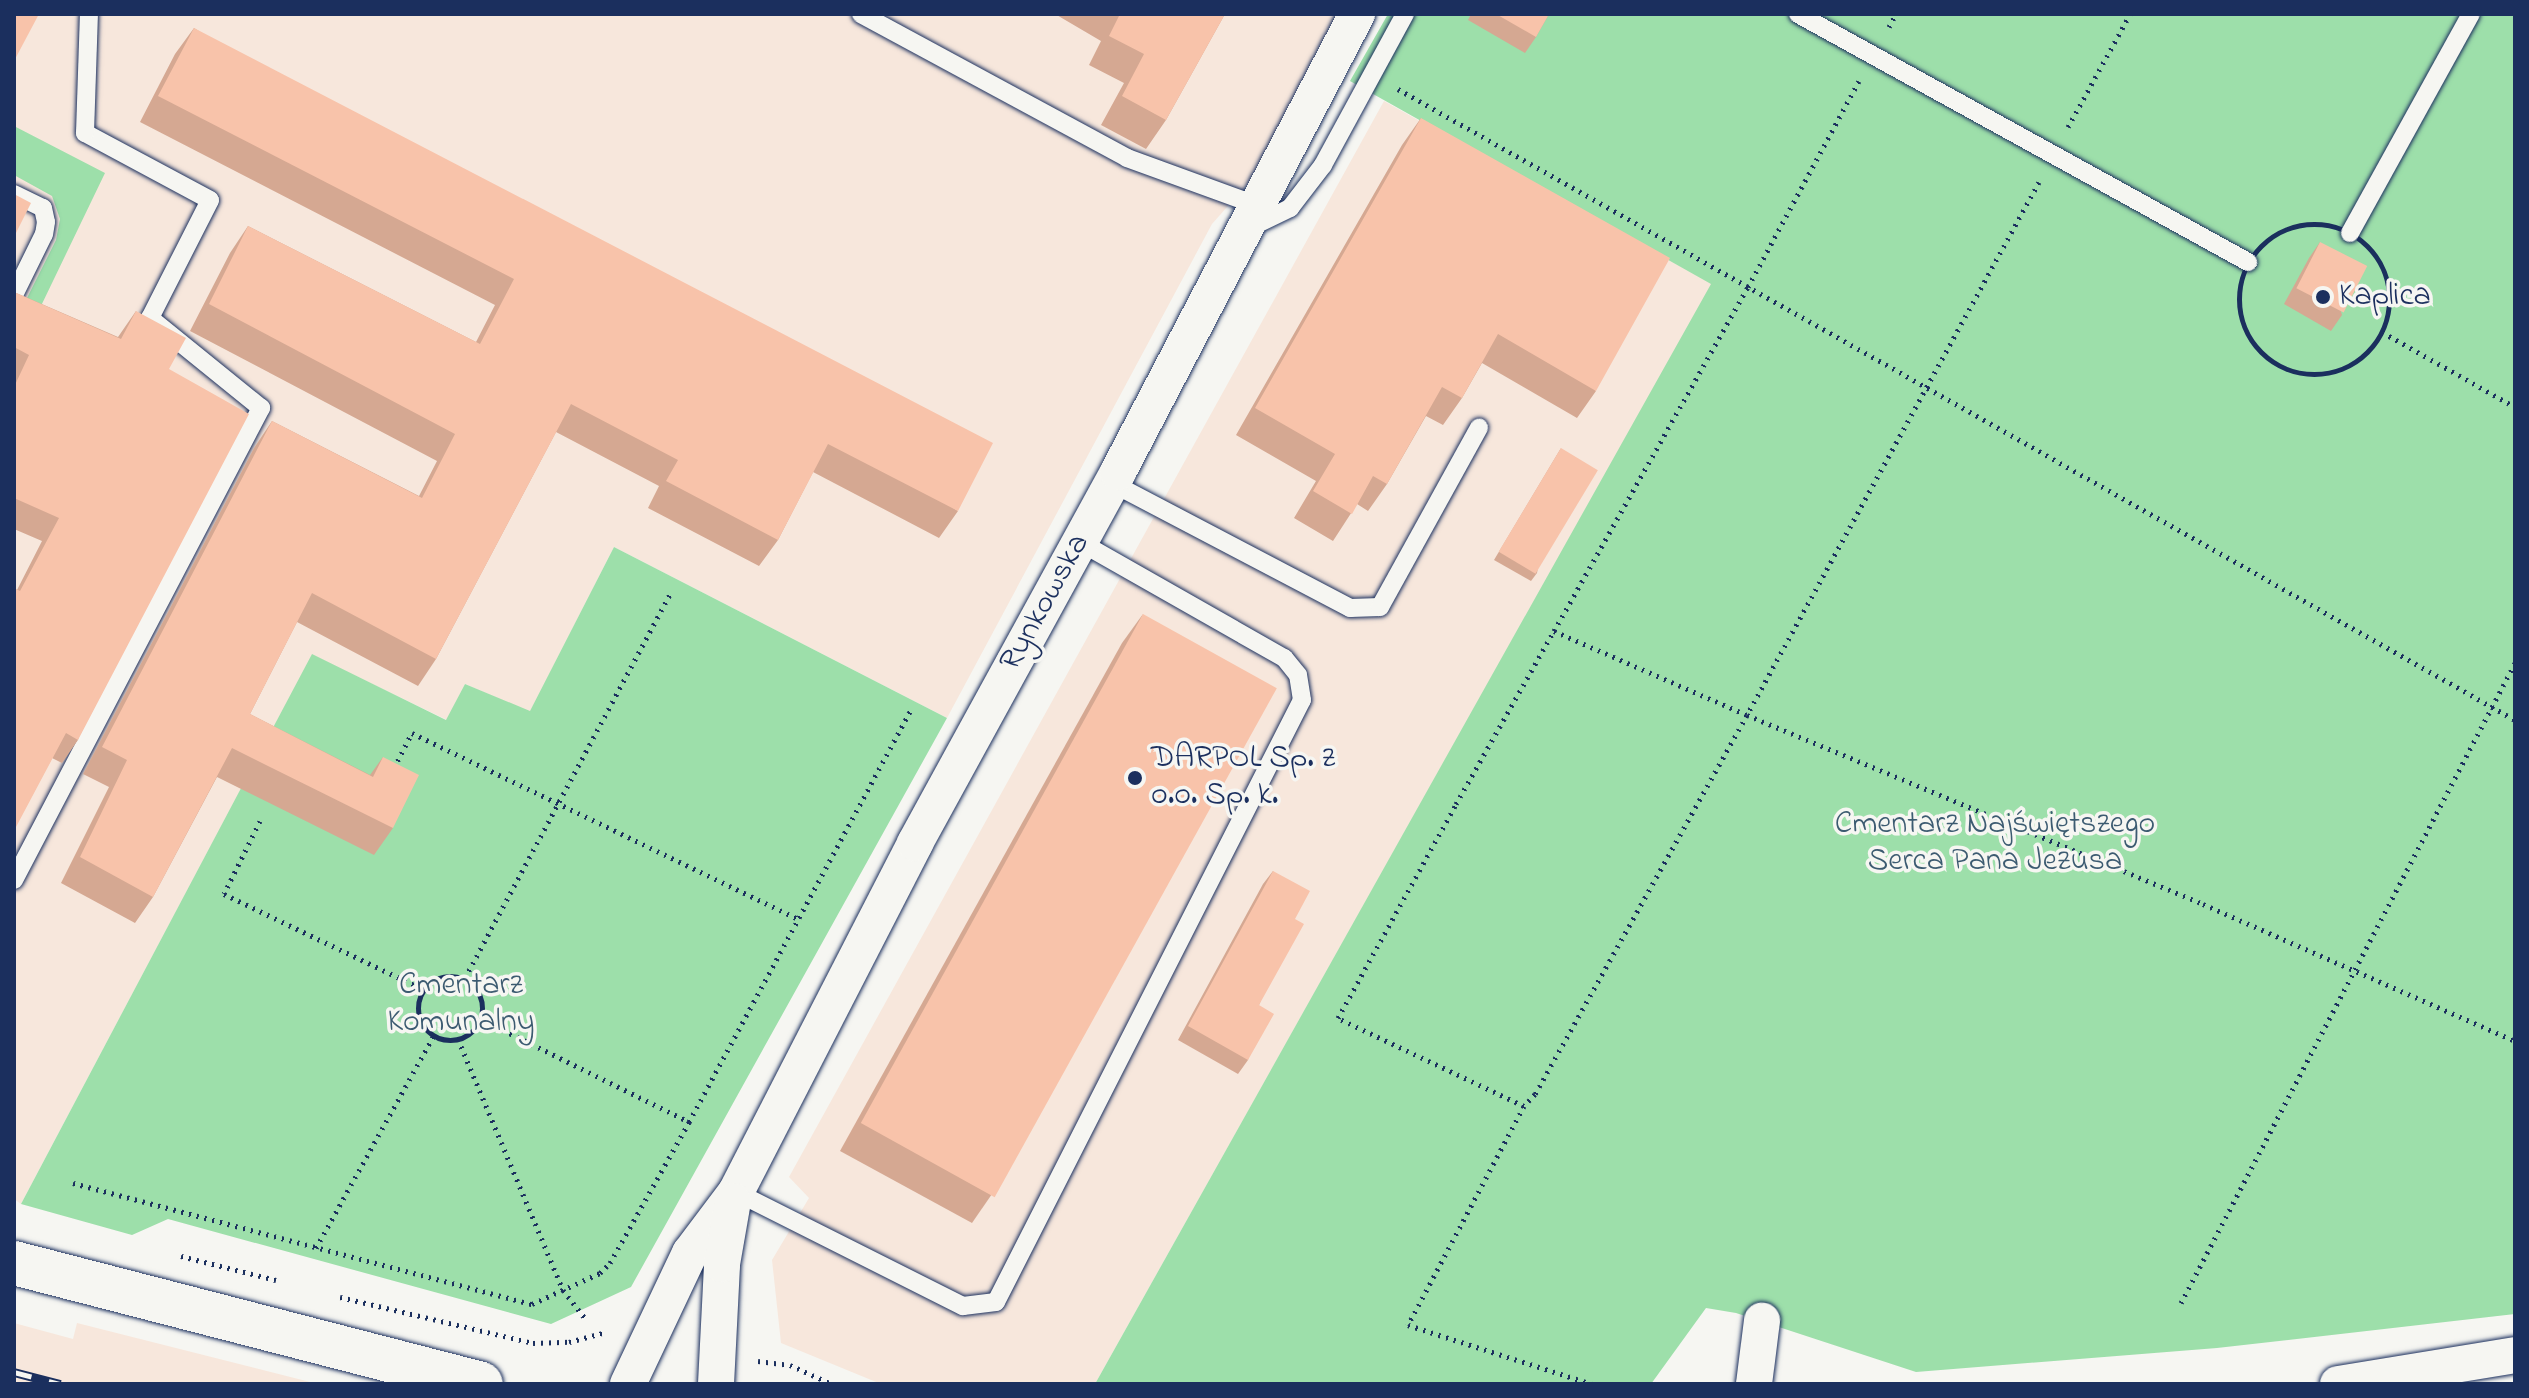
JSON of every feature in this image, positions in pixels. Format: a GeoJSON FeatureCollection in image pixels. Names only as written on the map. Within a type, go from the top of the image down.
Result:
{"type":"FeatureCollection","features":[{"type":"Feature","properties":{"kind":"main road"},"geometry":{"type":"LineString","coordinates":[[14,1263],[481,1384]]}},
{"type":"Feature","properties":{"kind":"street","name":"Rynkowska"},"geometry":{"type":"LineString","coordinates":[[628,1384],[690,1253],[736,1192],[915,843],[1112,483],[1357,14]]}},
{"type":"Feature","properties":{"kind":"street","name":"Rynkowska"},"geometry":{"type":"LineString","coordinates":[[716,1384],[722,1264],[736,1192]]}},
{"type":"Feature","properties":{"kind":"street"},"geometry":{"type":"LineString","coordinates":[[1754,1384],[1762,1321]]}},
{"type":"Feature","properties":{"kind":"street"},"geometry":{"type":"LineString","coordinates":[[2338,1384],[2515,1355]]}},
{"type":"Feature","properties":{"kind":"lane"},"geometry":{"type":"LineString","coordinates":[[14,880],[261,408],[150,318],[210,200],[85,133],[89,14]]}},
{"type":"Feature","properties":{"kind":"lane"},"geometry":{"type":"LineString","coordinates":[[861,14],[1127,158],[1249,218],[1290,208],[1323,165],[1405,14]]}},
{"type":"Feature","properties":{"kind":"lane"},"geometry":{"type":"LineString","coordinates":[[1798,14],[2248,262]]}},
{"type":"Feature","properties":{"kind":"lane"},"geometry":{"type":"LineString","coordinates":[[2350,233],[2471,14]]}},
{"type":"Feature","properties":{"kind":"lane"},"geometry":{"type":"LineString","coordinates":[[14,194],[43,208],[46,222],[44,234],[14,295]]}},
{"type":"Feature","properties":{"kind":"lane"},"geometry":{"type":"LineString","coordinates":[[1112,483],[1350,608],[1380,607],[1479,428]]}},
{"type":"Feature","properties":{"kind":"lane"},"geometry":{"type":"LineString","coordinates":[[736,1192],[963,1306],[996,1302],[1302,700],[1298,675],[1284,658],[1080,542]]}},
{"type":"Feature","properties":{"kind":"path"},"geometry":{"type":"LineString","coordinates":[[1524,1106],[1338,1018],[1748,287],[1896,14]]}},
{"type":"Feature","properties":{"kind":"path"},"geometry":{"type":"LineString","coordinates":[[1592,1384],[1408,1325],[1524,1106],[1535,1094],[1747,715],[2130,14]]}},
{"type":"Feature","properties":{"kind":"path"},"geometry":{"type":"LineString","coordinates":[[1372,75],[1925,390],[2515,720]]}},
{"type":"Feature","properties":{"kind":"path"},"geometry":{"type":"LineString","coordinates":[[2305,224],[2328,225],[2350,233],[2368,247],[2385,277],[2388,310],[2382,332],[2371,349],[2340,370],[2301,374],[2283,368],[2258,350],[2242,322],[2240,282],[2248,262],[2262,243],[2282,231],[2305,224]]}},
{"type":"Feature","properties":{"kind":"path"},"geometry":{"type":"LineString","coordinates":[[2382,332],[2515,407]]}},
{"type":"Feature","properties":{"kind":"path"},"geometry":{"type":"LineString","coordinates":[[465,978],[671,593]]}},
{"type":"Feature","properties":{"kind":"path"},"geometry":{"type":"LineString","coordinates":[[1554,631],[1747,715],[2203,904],[2515,1041]]}},
{"type":"Feature","properties":{"kind":"path"},"geometry":{"type":"LineString","coordinates":[[2181,1303],[2515,663]]}},
{"type":"Feature","properties":{"kind":"path"},"geometry":{"type":"LineString","coordinates":[[73,1183],[520,1303],[532,1304],[600,1273],[610,1263],[689,1122],[911,710]]}},
{"type":"Feature","properties":{"kind":"path"},"geometry":{"type":"LineString","coordinates":[[393,770],[412,733],[797,918]]}},
{"type":"Feature","properties":{"kind":"path"},"geometry":{"type":"LineString","coordinates":[[260,821],[224,894],[422,989]]}},
{"type":"Feature","properties":{"kind":"path"},"geometry":{"type":"LineString","coordinates":[[450,974],[465,978],[477,988],[483,1003],[481,1019],[472,1032],[458,1039],[443,1040],[419,1019],[417,1004],[422,989],[435,979],[450,974]]}},
{"type":"Feature","properties":{"kind":"path"},"geometry":{"type":"LineString","coordinates":[[481,1019],[689,1122]]}},
{"type":"Feature","properties":{"kind":"path"},"geometry":{"type":"LineString","coordinates":[[316,1248],[434,1035]]}},
{"type":"Feature","properties":{"kind":"path"},"geometry":{"type":"LineString","coordinates":[[458,1039],[563,1290],[586,1319]]}},
{"type":"Feature","properties":{"kind":"path"},"geometry":{"type":"LineString","coordinates":[[166,1253],[285,1283]]}},
{"type":"Feature","properties":{"kind":"path"},"geometry":{"type":"LineString","coordinates":[[331,1295],[533,1343],[569,1342],[604,1331],[618,1333]]}},
{"type":"Feature","properties":{"kind":"path"},"geometry":{"type":"LineString","coordinates":[[751,1360],[790,1365],[832,1384]]}},
{"type":"Feature","properties":{"kind":"shaded area"},"geometry":{"type":"Polygon","coordinates":[[[14,14],[1369,14],[1328,93],[1212,224],[947,718],[614,547],[530,712],[465,684],[447,720],[312,655],[21,1204],[14,1199],[14,14]]]}},
{"type":"Feature","properties":{"kind":"shaded area"},"geometry":{"type":"Polygon","coordinates":[[[1384,101],[1712,284],[1095,1384],[881,1384],[781,1343],[772,1260],[809,1198],[789,1177],[1384,101]]]}},
{"type":"Feature","properties":{"kind":"shaded area"},"geometry":{"type":"Polygon","coordinates":[[[14,1323],[73,1339],[77,1323],[318,1384],[14,1384],[14,1323]]]}},
{"type":"Feature","properties":{"kind":"green space","name":"Cmentarz Najświętszego Serca Pana Jezusa"},"geometry":{"type":"Polygon","coordinates":[[[1388,14],[2515,14],[2515,1314],[2217,1348],[1916,1372],[1736,1313],[1706,1308],[1651,1384],[1095,1384],[1711,284],[1350,81],[1388,14]]]}},
{"type":"Feature","properties":{"kind":"green space"},"geometry":{"type":"Polygon","coordinates":[[[14,126],[105,173],[14,362],[14,324],[56,240],[60,219],[52,196],[14,175],[14,126]]]}},
{"type":"Feature","properties":{"kind":"green space","name":"Cmentarz Komunalny"},"geometry":{"type":"Polygon","coordinates":[[[614,547],[947,718],[631,1287],[551,1324],[168,1219],[132,1235],[21,1204],[312,654],[446,720],[465,684],[530,711],[614,547]]]}},
{"type":"Feature","properties":{"kind":"building"},"geometry":{"type":"Polygon","coordinates":[[[14,14],[39,14],[14,61],[14,14]]]}},
{"type":"Feature","properties":{"kind":"building"},"geometry":{"type":"Polygon","coordinates":[[[1120,14],[1225,14],[1166,120],[1122,96],[1144,54],[1109,36],[1120,14]]]}},
{"type":"Feature","properties":{"kind":"building"},"geometry":{"type":"Polygon","coordinates":[[[1496,14],[1549,14],[1536,37],[1496,14]]]}},
{"type":"Feature","properties":{"kind":"building"},"geometry":{"type":"Polygon","coordinates":[[[194,28],[993,443],[958,511],[828,444],[778,540],[666,481],[678,460],[571,404],[436,659],[312,593],[250,714],[373,777],[383,757],[419,775],[393,828],[232,748],[153,897],[80,857],[127,760],[102,747],[272,421],[422,498],[455,434],[209,304],[248,226],[480,344],[514,279],[158,96],[194,28]]]}},
{"type":"Feature","properties":{"kind":"building"},"geometry":{"type":"Polygon","coordinates":[[[1421,118],[1670,258],[1596,391],[1498,334],[1462,398],[1442,387],[1387,484],[1373,476],[1352,514],[1313,491],[1335,454],[1255,408],[1421,118]]]}},
{"type":"Feature","properties":{"kind":"building"},"geometry":{"type":"Polygon","coordinates":[[[14,194],[31,203],[14,237],[14,194]]]}},
{"type":"Feature","properties":{"kind":"building"},"geometry":{"type":"Polygon","coordinates":[[[2320,242],[2367,266],[2344,312],[2296,288],[2320,242]]]}},
{"type":"Feature","properties":{"kind":"building"},"geometry":{"type":"Polygon","coordinates":[[[14,292],[121,339],[136,311],[186,338],[169,369],[249,414],[78,740],[66,733],[16,827],[14,588],[20,591],[59,518],[14,498],[14,387],[29,355],[14,347],[14,292]]]}},
{"type":"Feature","properties":{"kind":"building"},"geometry":{"type":"Polygon","coordinates":[[[1561,448],[1598,470],[1536,574],[1499,552],[1561,448]]]}},
{"type":"Feature","properties":{"kind":"building"},"geometry":{"type":"Polygon","coordinates":[[[1143,614],[1277,688],[995,1197],[861,1123],[1143,614]]]}},
{"type":"Feature","properties":{"kind":"building"},"geometry":{"type":"Polygon","coordinates":[[[1273,871],[1310,891],[1295,919],[1304,924],[1259,1005],[1274,1014],[1248,1060],[1188,1026],[1273,871]]]}},
{"type":"Feature","properties":{"kind":"railway"},"geometry":{"type":"LineString","coordinates":[[14,1372],[60,1384]]}},
{"type":"Feature","properties":{"kind":"place","name":"Kaplica"},"geometry":{"type":"Point","coordinates":[2323,297]}},
{"type":"Feature","properties":{"kind":"place","name":"DARPOL Sp. z o.o. Sp. k."},"geometry":{"type":"Point","coordinates":[1135,778]}}]}
